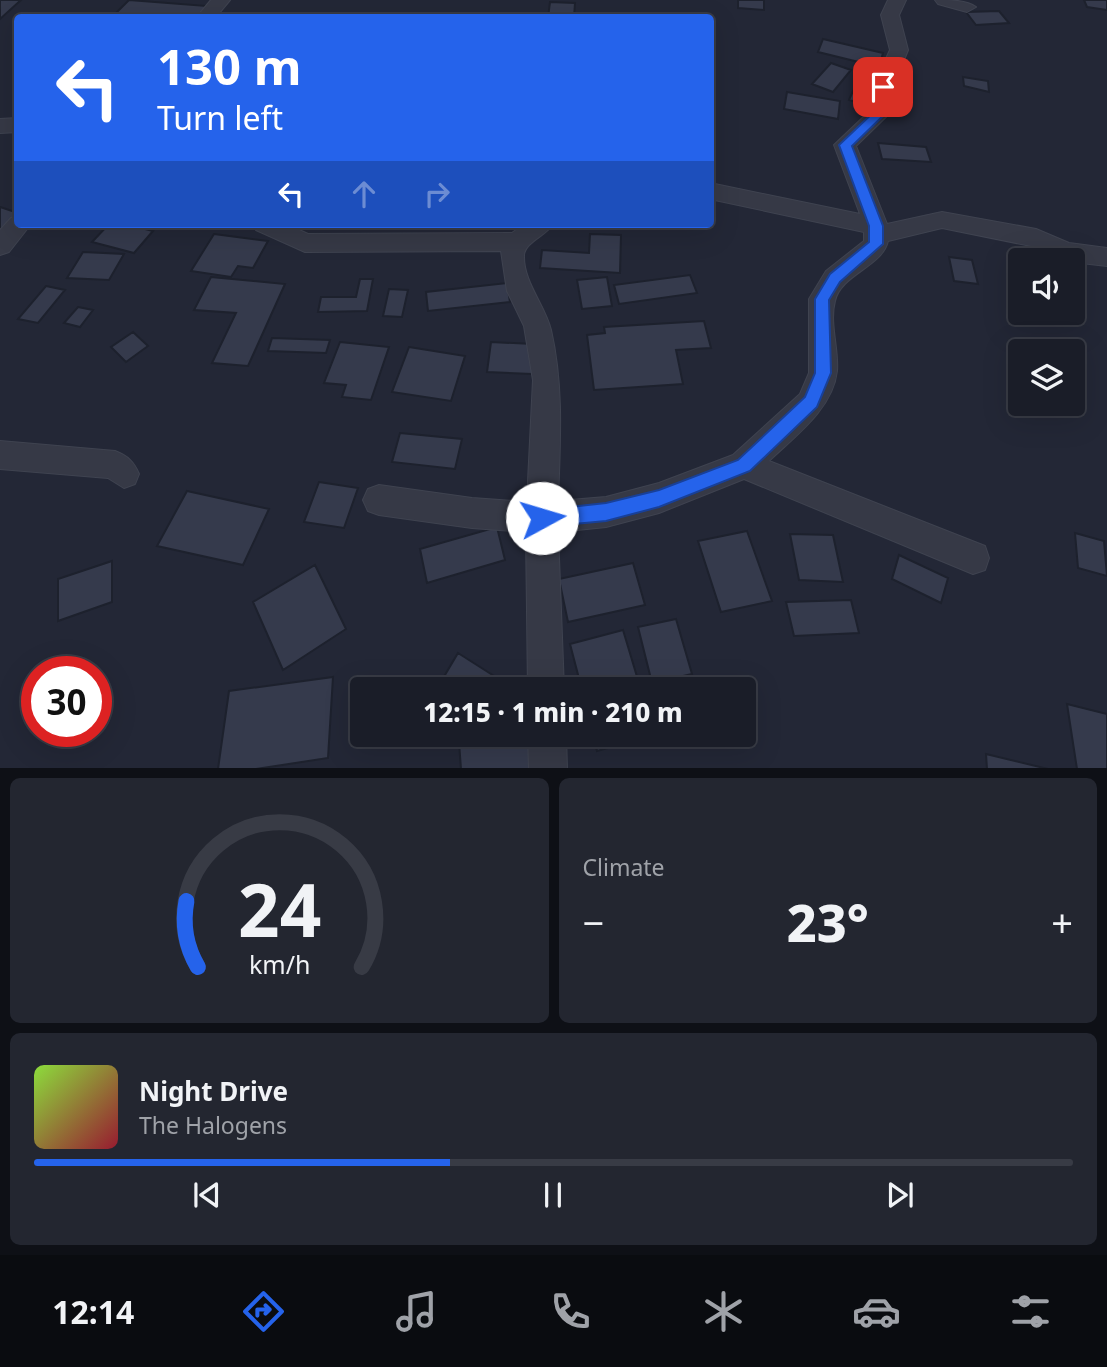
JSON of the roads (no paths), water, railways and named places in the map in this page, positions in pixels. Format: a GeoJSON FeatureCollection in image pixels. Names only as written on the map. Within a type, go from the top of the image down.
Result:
{"type":"FeatureCollection","features":[{"type":"Feature","properties":{"kind":"street"},"geometry":{"type":"LineString","coordinates":[[209,14],[221,0]]}},
{"type":"Feature","properties":{"kind":"street"},"geometry":{"type":"LineString","coordinates":[[379,500],[472,513],[542,518],[606,512],[659,498],[744,465],[811,402],[823,373],[822,299],[835,278],[876,244],[876,231],[845,145],[884,109],[883,87],[899,50],[890,15],[897,0]]}},
{"type":"Feature","properties":{"kind":"street"},"geometry":{"type":"LineString","coordinates":[[944,0],[967,7]]}},
{"type":"Feature","properties":{"kind":"street"},"geometry":{"type":"LineString","coordinates":[[714,192],[876,231],[942,220],[1036,238],[1065,252],[1107,257]]}},
{"type":"Feature","properties":{"kind":"street"},"geometry":{"type":"LineString","coordinates":[[0,246],[16,228]]}},
{"type":"Feature","properties":{"kind":"street"},"geometry":{"type":"LineString","coordinates":[[273,228],[305,243],[517,242]]}},
{"type":"Feature","properties":{"kind":"street"},"geometry":{"type":"LineString","coordinates":[[536,228],[517,242],[512,254],[520,291],[537,326],[547,380],[542,518],[546,677]]}},
{"type":"Feature","properties":{"kind":"street"},"geometry":{"type":"LineString","coordinates":[[0,455],[115,466],[124,474]]}},
{"type":"Feature","properties":{"kind":"street"},"geometry":{"type":"LineString","coordinates":[[744,465],[973,558]]}},
{"type":"Feature","properties":{"kind":"street"},"geometry":{"type":"LineString","coordinates":[[547,747],[548,768]]}}]}
